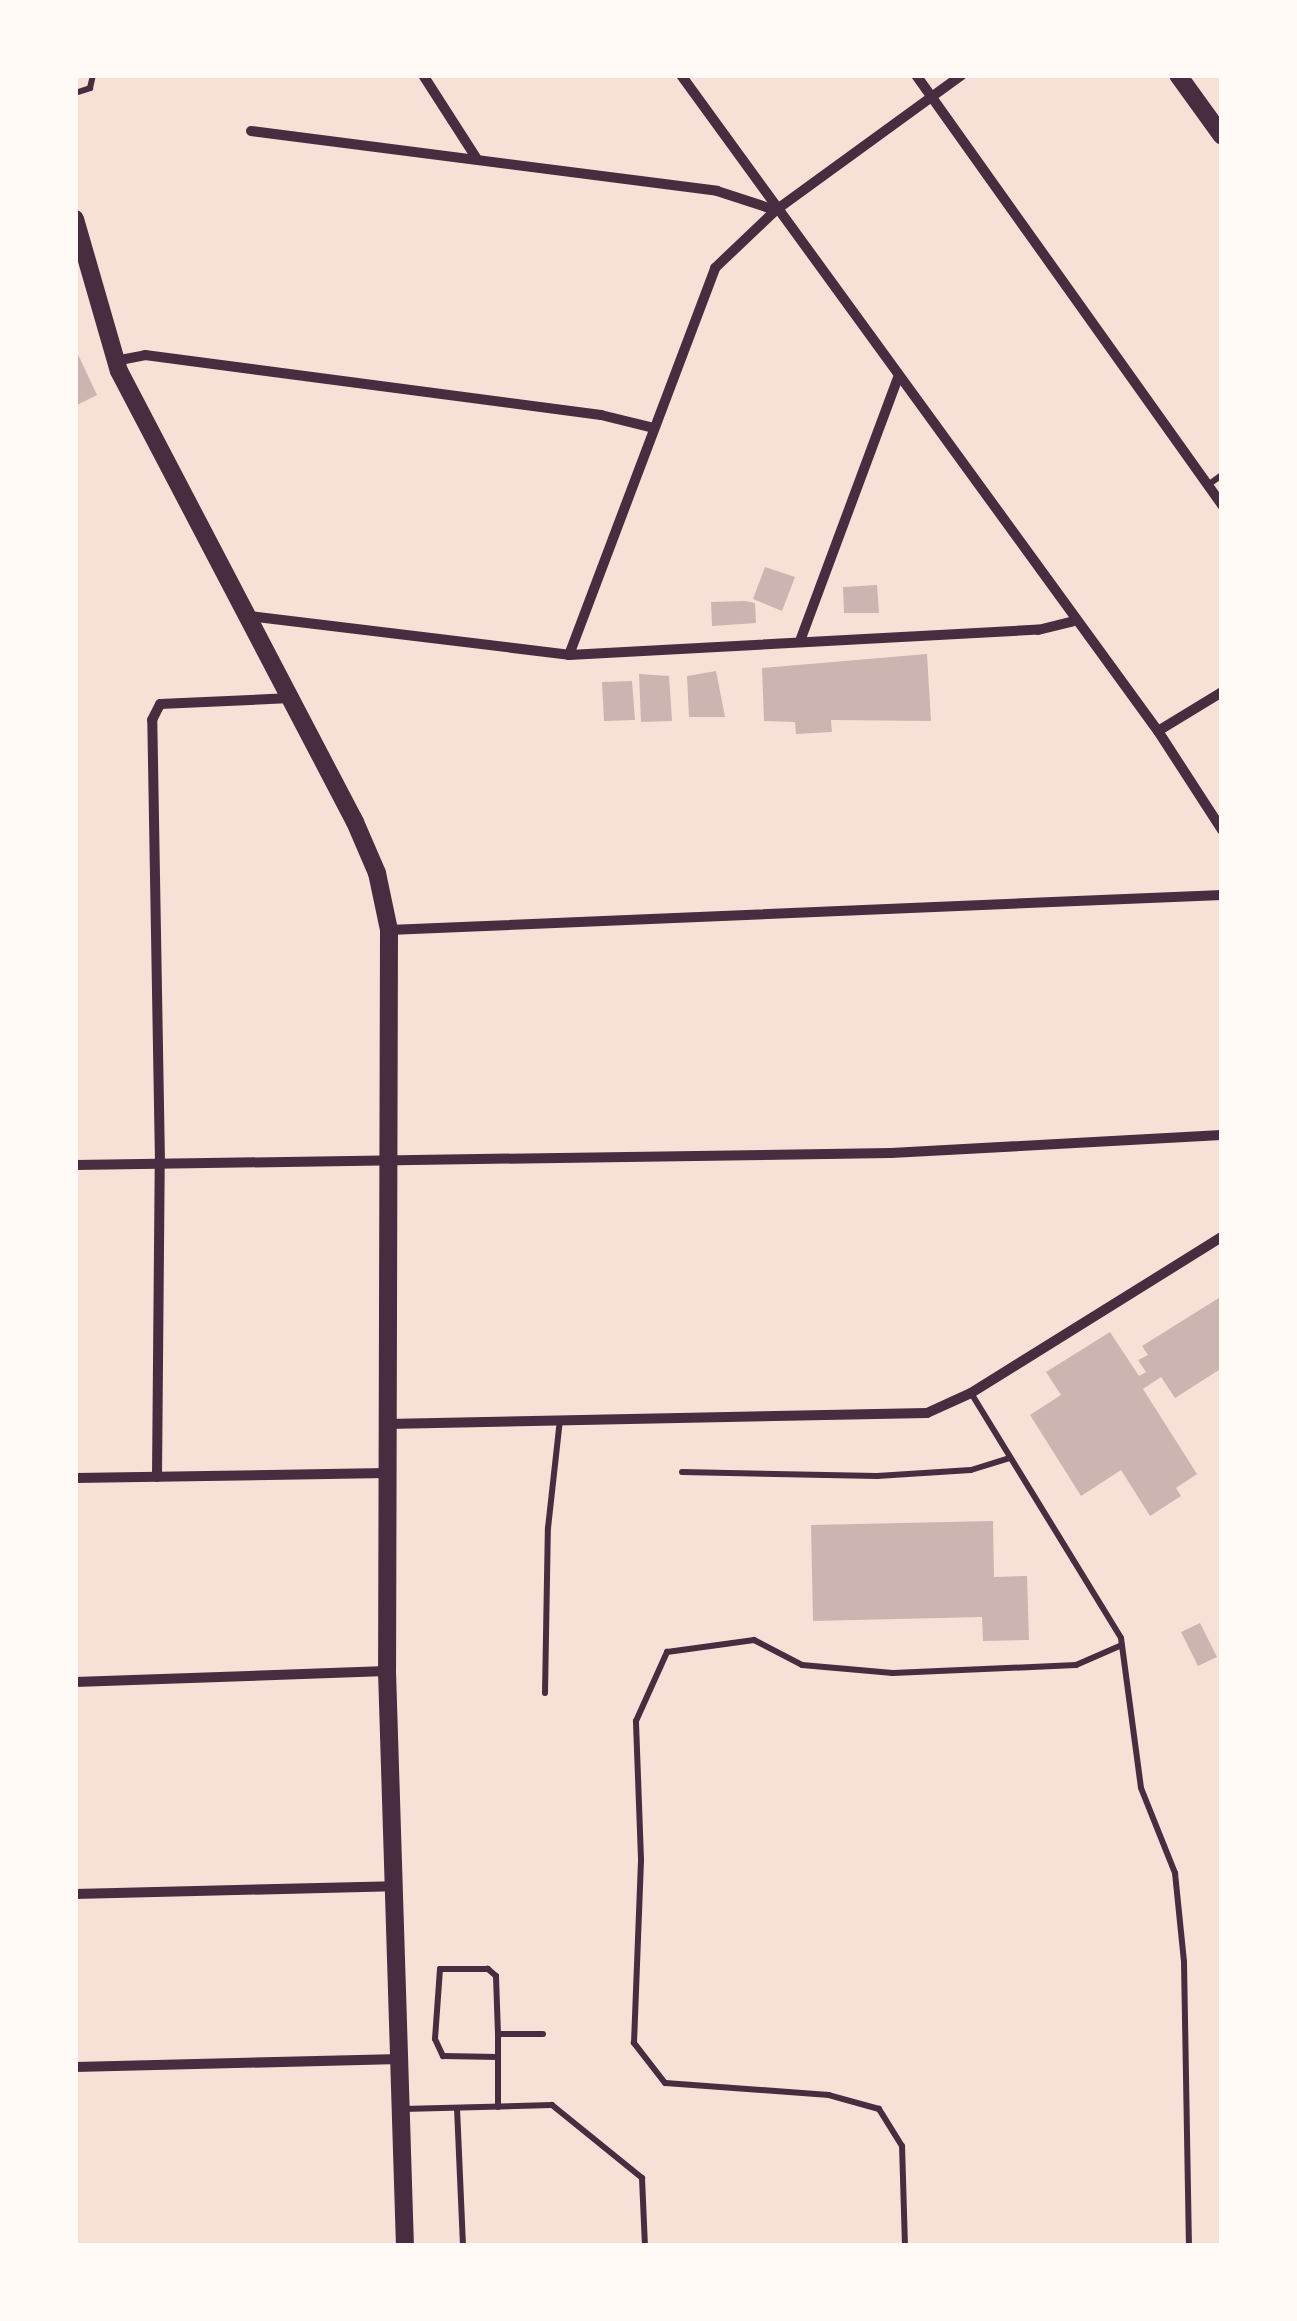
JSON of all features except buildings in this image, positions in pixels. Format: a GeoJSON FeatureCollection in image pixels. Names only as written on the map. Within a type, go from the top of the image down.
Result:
{"type":"FeatureCollection","features":[{"type":"Feature","properties":{"kind":"main road"},"geometry":{"type":"LineString","coordinates":[[1178,75],[1215,110],[1222,136]]}},
{"type":"Feature","properties":{"kind":"main road"},"geometry":{"type":"LineString","coordinates":[[75,220],[116,361],[292,698],[377,873],[389,930],[387,1671],[405,2246]]}},
{"type":"Feature","properties":{"kind":"street"},"geometry":{"type":"LineString","coordinates":[[423,75],[477,158]]}},
{"type":"Feature","properties":{"kind":"street"},"geometry":{"type":"LineString","coordinates":[[681,75],[1158,732],[1222,830]]}},
{"type":"Feature","properties":{"kind":"street"},"geometry":{"type":"LineString","coordinates":[[916,75],[1222,505]]}},
{"type":"Feature","properties":{"kind":"street"},"geometry":{"type":"LineString","coordinates":[[569,655],[715,268],[776,210],[962,75]]}},
{"type":"Feature","properties":{"kind":"street"},"geometry":{"type":"LineString","coordinates":[[251,131],[718,190],[776,210]]}},
{"type":"Feature","properties":{"kind":"street"},"geometry":{"type":"LineString","coordinates":[[116,361],[145,354],[601,415],[654,428]]}},
{"type":"Feature","properties":{"kind":"street"},"geometry":{"type":"LineString","coordinates":[[800,642],[898,377]]}},
{"type":"Feature","properties":{"kind":"street"},"geometry":{"type":"LineString","coordinates":[[248,616],[569,655],[1038,630],[1074,621]]}},
{"type":"Feature","properties":{"kind":"street"},"geometry":{"type":"LineString","coordinates":[[1158,732],[1222,692]]}},
{"type":"Feature","properties":{"kind":"street"},"geometry":{"type":"LineString","coordinates":[[157,1477],[160,1164],[154,709],[160,704],[292,698]]}},
{"type":"Feature","properties":{"kind":"street"},"geometry":{"type":"LineString","coordinates":[[389,930],[1222,895]]}},
{"type":"Feature","properties":{"kind":"street"},"geometry":{"type":"LineString","coordinates":[[75,1165],[988,1150],[1222,1135]]}},
{"type":"Feature","properties":{"kind":"street"},"geometry":{"type":"LineString","coordinates":[[387,1424],[928,1413],[970,1393],[1222,1237]]}},
{"type":"Feature","properties":{"kind":"street"},"geometry":{"type":"LineString","coordinates":[[75,1478],[387,1473]]}},
{"type":"Feature","properties":{"kind":"street"},"geometry":{"type":"LineString","coordinates":[[75,1682],[387,1671]]}},
{"type":"Feature","properties":{"kind":"street"},"geometry":{"type":"LineString","coordinates":[[75,1894],[393,1886]]}},
{"type":"Feature","properties":{"kind":"street"},"geometry":{"type":"LineString","coordinates":[[75,2068],[400,2059]]}},
{"type":"Feature","properties":{"kind":"lane"},"geometry":{"type":"LineString","coordinates":[[75,92],[90,88],[93,75]]}},
{"type":"Feature","properties":{"kind":"lane"},"geometry":{"type":"LineString","coordinates":[[1208,485],[1222,474]]}},
{"type":"Feature","properties":{"kind":"lane"},"geometry":{"type":"LineString","coordinates":[[970,1393],[1122,1645],[1141,1788],[1175,1874],[1184,1962],[1189,2246]]}},
{"type":"Feature","properties":{"kind":"lane"},"geometry":{"type":"LineString","coordinates":[[545,1693],[548,1528],[560,1419]]}},
{"type":"Feature","properties":{"kind":"lane"},"geometry":{"type":"LineString","coordinates":[[682,1472],[877,1476],[970,1470],[1010,1458]]}},
{"type":"Feature","properties":{"kind":"lane"},"geometry":{"type":"LineString","coordinates":[[905,2246],[902,2146],[879,2109],[829,2095],[665,2084],[634,2043],[640,1859],[636,1721],[667,1652],[754,1640],[802,1665],[893,1673],[1076,1665],[1122,1645]]}},
{"type":"Feature","properties":{"kind":"lane"},"geometry":{"type":"LineString","coordinates":[[498,2056],[443,2056],[435,2039],[440,1969],[488,1969],[496,1976],[498,2034],[498,2056],[498,2107]]}},
{"type":"Feature","properties":{"kind":"lane"},"geometry":{"type":"LineString","coordinates":[[498,2034],[543,2034]]}},
{"type":"Feature","properties":{"kind":"lane"},"geometry":{"type":"LineString","coordinates":[[402,2110],[552,2106],[642,2178],[645,2246]]}},
{"type":"Feature","properties":{"kind":"lane"},"geometry":{"type":"LineString","coordinates":[[457,2108],[463,2246]]}}]}
